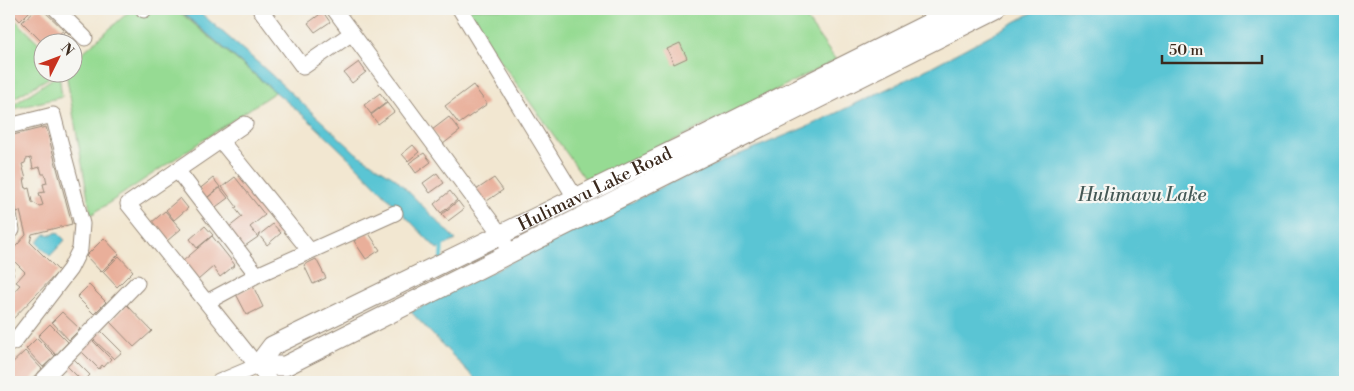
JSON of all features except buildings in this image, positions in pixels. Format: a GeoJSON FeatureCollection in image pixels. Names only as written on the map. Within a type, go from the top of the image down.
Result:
{"type":"FeatureCollection","features":[{"type":"Feature","properties":{"kind":"main road","name":"Hulimavu Lake Road"},"geometry":{"type":"LineString","coordinates":[[257,366],[272,346],[576,199],[958,9]]}},
{"type":"Feature","properties":{"kind":"main road","name":"Hulimavu Lake Road"},"geometry":{"type":"LineString","coordinates":[[257,366],[285,366],[996,9]]}},
{"type":"Feature","properties":{"kind":"street"},"geometry":{"type":"LineString","coordinates":[[56,9],[86,38]]}},
{"type":"Feature","properties":{"kind":"street"},"geometry":{"type":"LineString","coordinates":[[260,9],[303,67],[352,33]]}},
{"type":"Feature","properties":{"kind":"street"},"geometry":{"type":"LineString","coordinates":[[334,9],[501,235],[509,252]]}},
{"type":"Feature","properties":{"kind":"street"},"geometry":{"type":"LineString","coordinates":[[460,9],[576,199]]}},
{"type":"Feature","properties":{"kind":"street"},"geometry":{"type":"LineString","coordinates":[[9,126],[53,115],[82,224]]}},
{"type":"Feature","properties":{"kind":"street"},"geometry":{"type":"LineString","coordinates":[[245,124],[128,204],[270,382]]}},
{"type":"Feature","properties":{"kind":"street"},"geometry":{"type":"LineString","coordinates":[[9,341],[12,344],[14,342],[70,269],[80,249],[82,193],[68,137]]}},
{"type":"Feature","properties":{"kind":"street"},"geometry":{"type":"LineString","coordinates":[[221,141],[310,251]]}},
{"type":"Feature","properties":{"kind":"street"},"geometry":{"type":"LineString","coordinates":[[177,170],[257,275]]}},
{"type":"Feature","properties":{"kind":"street"},"geometry":{"type":"LineString","coordinates":[[207,302],[257,275],[395,213]]}},
{"type":"Feature","properties":{"kind":"street"},"geometry":{"type":"LineString","coordinates":[[9,214],[12,230],[9,234]]}},
{"type":"Feature","properties":{"kind":"street"},"geometry":{"type":"LineString","coordinates":[[40,382],[137,283]]}},
{"type":"Feature","properties":{"kind":"street"},"geometry":{"type":"LineString","coordinates":[[219,382],[257,366]]}},
{"type":"Feature","properties":{"kind":"green space"},"geometry":{"type":"Polygon","coordinates":[[[132,9],[176,9],[275,92],[91,215],[68,82],[82,82],[82,53],[132,9]]]}},
{"type":"Feature","properties":{"kind":"green space"},"geometry":{"type":"Polygon","coordinates":[[[463,9],[799,9],[836,60],[588,183],[463,9]]]}},
{"type":"Feature","properties":{"kind":"green space"},"geometry":{"type":"Polygon","coordinates":[[[9,14],[32,36],[32,82],[42,82],[9,101],[9,14]]]}},
{"type":"Feature","properties":{"kind":"green space"},"geometry":{"type":"Polygon","coordinates":[[[47,82],[60,82],[62,97],[9,110],[9,108],[47,82]]]}},
{"type":"Feature","properties":{"kind":"water"},"geometry":{"type":"Polygon","coordinates":[[[178,9],[196,9],[264,68],[356,153],[395,178],[456,240],[437,249],[353,162],[312,123],[178,9]]]}},
{"type":"Feature","properties":{"kind":"water","name":"Hulimavu Lake"},"geometry":{"type":"Polygon","coordinates":[[[1039,9],[1345,9],[1345,382],[478,382],[411,312],[670,183],[811,125],[914,76],[1039,9]]]}},
{"type":"Feature","properties":{"kind":"water"},"geometry":{"type":"Polygon","coordinates":[[[57,232],[65,240],[50,256],[37,243],[45,234],[52,235],[57,232]]]}},
{"type":"Feature","properties":{"kind":"waterway"},"geometry":{"type":"LineString","coordinates":[[441,258],[442,243]]}}]}
